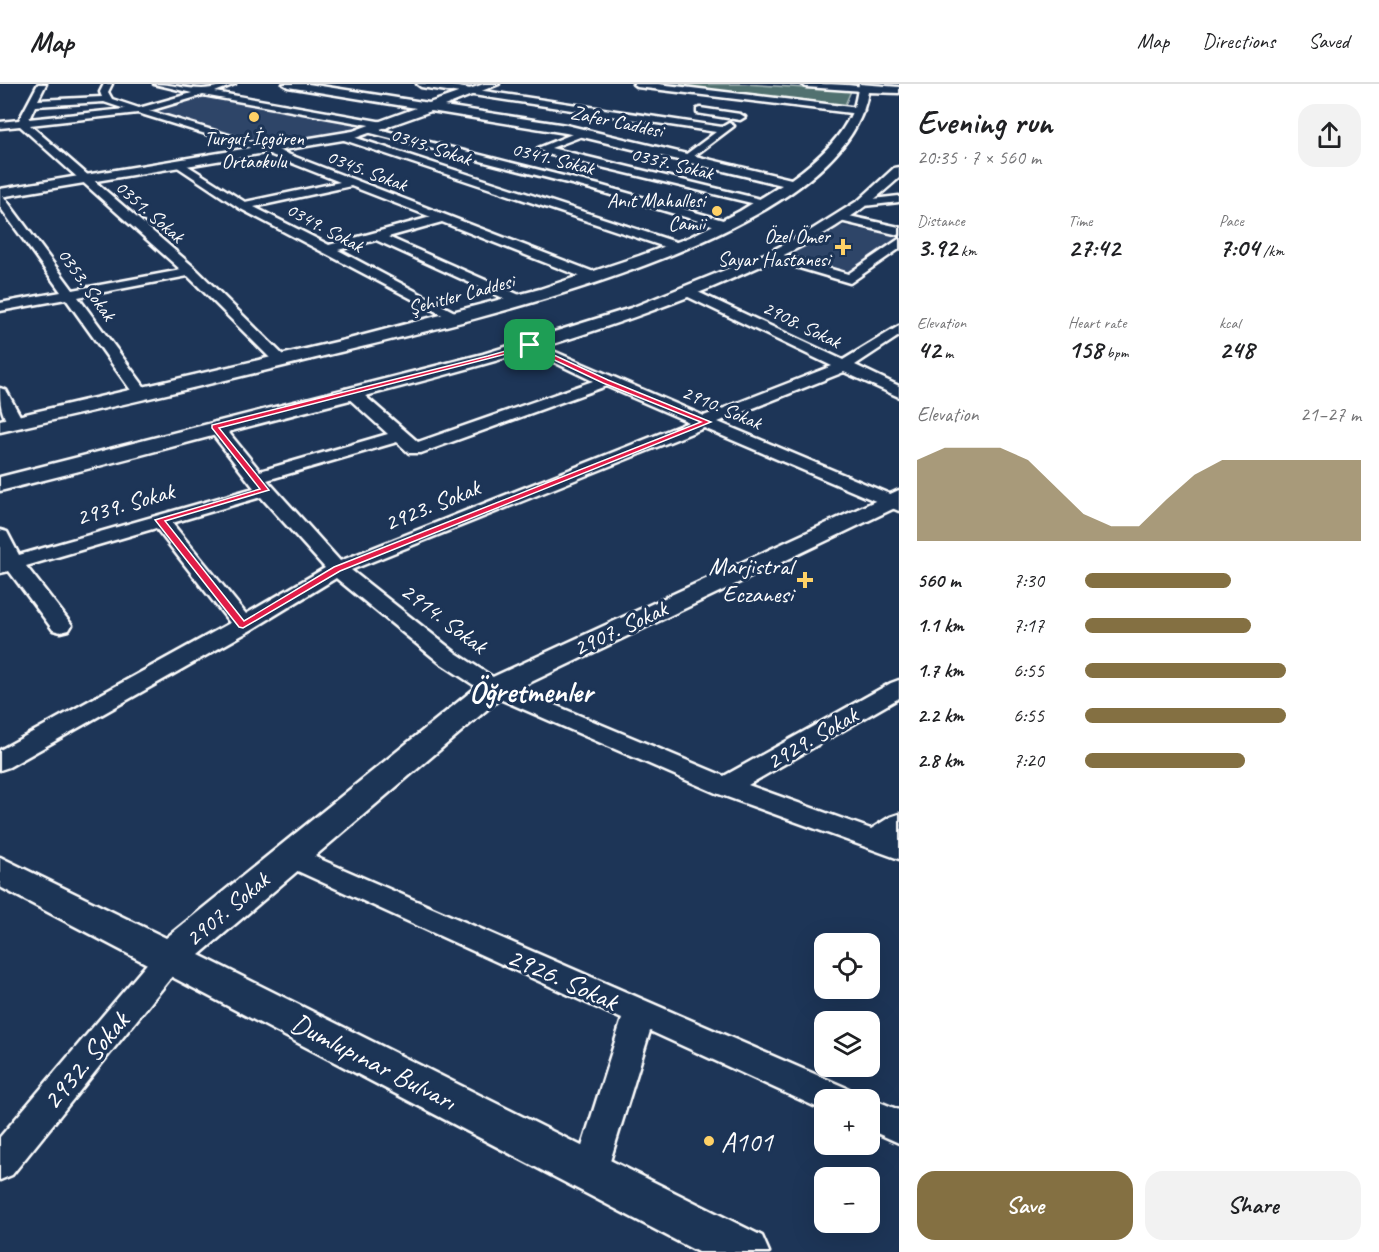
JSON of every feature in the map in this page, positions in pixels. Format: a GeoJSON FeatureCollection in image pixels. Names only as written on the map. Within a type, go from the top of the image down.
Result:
{"type":"FeatureCollection","features":[{"type":"Feature","properties":{"kind":"street"},"geometry":{"type":"LineString","coordinates":[[22,123],[42,84]]}},
{"type":"Feature","properties":{"kind":"street"},"geometry":{"type":"LineString","coordinates":[[32,103],[107,99],[104,92],[108,84]]}},
{"type":"Feature","properties":{"kind":"street"},"geometry":{"type":"LineString","coordinates":[[158,84],[386,125]]}},
{"type":"Feature","properties":{"kind":"street"},"geometry":{"type":"LineString","coordinates":[[0,125],[142,110],[231,84]]}},
{"type":"Feature","properties":{"kind":"street","name":"Zafer Caddesi"},"geometry":{"type":"LineString","coordinates":[[288,84],[566,129],[793,184]]}},
{"type":"Feature","properties":{"kind":"street"},"geometry":{"type":"LineString","coordinates":[[421,84],[723,130]]}},
{"type":"Feature","properties":{"kind":"street"},"geometry":{"type":"LineString","coordinates":[[0,193],[344,137],[386,125],[494,84]]}},
{"type":"Feature","properties":{"kind":"street"},"geometry":{"type":"LineString","coordinates":[[638,84],[859,111]]}},
{"type":"Feature","properties":{"kind":"street"},"geometry":{"type":"LineString","coordinates":[[806,84],[899,89]]}},
{"type":"Feature","properties":{"kind":"street","name":"Şehitler Caddesi"},"geometry":{"type":"LineString","coordinates":[[8,424],[281,361],[457,317],[594,277],[678,247],[726,225],[793,184],[847,132],[859,111],[864,86]]}},
{"type":"Feature","properties":{"kind":"street","name":"0345. Sokak"},"geometry":{"type":"LineString","coordinates":[[107,99],[121,106],[142,110],[267,150],[594,277]]}},
{"type":"Feature","properties":{"kind":"street"},"geometry":{"type":"LineString","coordinates":[[566,129],[602,112],[620,100]]}},
{"type":"Feature","properties":{"kind":"street"},"geometry":{"type":"LineString","coordinates":[[689,157],[760,100]]}},
{"type":"Feature","properties":{"kind":"street"},"geometry":{"type":"LineString","coordinates":[[686,109],[740,117]]}},
{"type":"Feature","properties":{"kind":"street","name":"0351. Sokak"},"geometry":{"type":"LineString","coordinates":[[22,123],[191,272],[281,361]]}},
{"type":"Feature","properties":{"kind":"street","name":"0341. Sokak"},"geometry":{"type":"LineString","coordinates":[[370,130],[595,187],[726,225]]}},
{"type":"Feature","properties":{"kind":"street","name":"0337. Sokak"},"geometry":{"type":"LineString","coordinates":[[582,133],[543,148],[551,152],[764,203]]}},
{"type":"Feature","properties":{"kind":"street","name":"0343. Sokak"},"geometry":{"type":"LineString","coordinates":[[344,137],[678,247]]}},
{"type":"Feature","properties":{"kind":"street","name":"0349. Sokak"},"geometry":{"type":"LineString","coordinates":[[178,164],[243,206],[457,317]]}},
{"type":"Feature","properties":{"kind":"street"},"geometry":{"type":"LineString","coordinates":[[0,484],[530,345],[637,312],[773,256],[864,203],[899,171]]}},
{"type":"Feature","properties":{"kind":"street"},"geometry":{"type":"LineString","coordinates":[[243,206],[351,183]]}},
{"type":"Feature","properties":{"kind":"street","name":"0353. Sokak"},"geometry":{"type":"LineString","coordinates":[[0,199],[141,393]]}},
{"type":"Feature","properties":{"kind":"street"},"geometry":{"type":"LineString","coordinates":[[864,203],[899,199]]}},
{"type":"Feature","properties":{"kind":"street"},"geometry":{"type":"LineString","coordinates":[[326,250],[442,218]]}},
{"type":"Feature","properties":{"kind":"street"},"geometry":{"type":"LineString","coordinates":[[840,218],[899,231]]}},
{"type":"Feature","properties":{"kind":"street"},"geometry":{"type":"LineString","coordinates":[[377,236],[519,300]]}},
{"type":"Feature","properties":{"kind":"street"},"geometry":{"type":"LineString","coordinates":[[773,256],[850,279],[899,243]]}},
{"type":"Feature","properties":{"kind":"street"},"geometry":{"type":"LineString","coordinates":[[0,307],[191,272]]}},
{"type":"Feature","properties":{"kind":"street","name":"2908. Sokak"},"geometry":{"type":"LineString","coordinates":[[687,291],[842,367],[899,392]]}},
{"type":"Feature","properties":{"kind":"street","name":"2923. Sokak"},"geometry":{"type":"LineString","coordinates":[[0,760],[243,625],[337,569],[842,367],[899,330]]}},
{"type":"Feature","properties":{"kind":"street","name":"2910. Sokak"},"geometry":{"type":"LineString","coordinates":[[530,345],[606,381],[895,501]]}},
{"type":"Feature","properties":{"kind":"street"},"geometry":{"type":"LineString","coordinates":[[351,393],[415,449],[606,381]]}},
{"type":"Feature","properties":{"kind":"street"},"geometry":{"type":"LineString","coordinates":[[0,393],[8,424]]}},
{"type":"Feature","properties":{"kind":"street","name":"2914. Sokak"},"geometry":{"type":"LineString","coordinates":[[215,427],[260,484],[337,569],[448,658],[494,688],[725,787],[899,849]]}},
{"type":"Feature","properties":{"kind":"street","name":"2939. Sokak"},"geometry":{"type":"LineString","coordinates":[[7,565],[160,520],[400,436]]}},
{"type":"Feature","properties":{"kind":"street","name":"2907. Sokak"},"geometry":{"type":"LineString","coordinates":[[171,956],[494,688],[895,501]]}},
{"type":"Feature","properties":{"kind":"street"},"geometry":{"type":"LineString","coordinates":[[160,520],[243,625]]}},
{"type":"Feature","properties":{"kind":"street"},"geometry":{"type":"LineString","coordinates":[[0,536],[7,565],[61,625]]}},
{"type":"Feature","properties":{"kind":"street","name":"2929. Sokak"},"geometry":{"type":"LineString","coordinates":[[725,787],[899,688]]}},
{"type":"Feature","properties":{"kind":"street"},"geometry":{"type":"LineString","coordinates":[[873,841],[899,824]]}},
{"type":"Feature","properties":{"kind":"street","name":"2926. Sokak"},"geometry":{"type":"LineString","coordinates":[[290,856],[814,1090]]}},
{"type":"Feature","properties":{"kind":"street","name":"Dumlupınar Bulvarı"},"geometry":{"type":"LineString","coordinates":[[0,871],[171,956],[747,1252]]}},
{"type":"Feature","properties":{"kind":"street","name":"2932. Sokak"},"geometry":{"type":"LineString","coordinates":[[0,1163],[171,956]]}},
{"type":"Feature","properties":{"kind":"street"},"geometry":{"type":"LineString","coordinates":[[591,1172],[640,1012]]}},
{"type":"Feature","properties":{"kind":"street"},"geometry":{"type":"LineString","coordinates":[[880,1118],[899,1127]]}},
{"type":"Feature","properties":{"kind":"shaded area","name":"Turgut İçgören Ortaokulu"},"geometry":{"type":"Polygon","coordinates":[[[207,94],[367,123],[351,132],[265,146],[155,111],[207,94]]]}},
{"type":"Feature","properties":{"kind":"shaded area","name":"Özel Ömer Sayar Hastanesi"},"geometry":{"type":"Polygon","coordinates":[[[839,225],[899,237],[848,275],[783,256],[839,225]]]}},
{"type":"Feature","properties":{"kind":"green space"},"geometry":{"type":"Polygon","coordinates":[[[660,84],[745,84],[851,91],[844,107],[660,84]]]}},
{"type":"Feature","properties":{"kind":"place","name":"Turgut İçgören Ortaokulu"},"geometry":{"type":"Point","coordinates":[254,117]}},
{"type":"Feature","properties":{"kind":"place","name":"Anıt Mahallesi Camii"},"geometry":{"type":"Point","coordinates":[717,211]}},
{"type":"Feature","properties":{"kind":"place","name":"Özel Ömer Sayar Hastanesi"},"geometry":{"type":"Point","coordinates":[843,247]}},
{"type":"Feature","properties":{"kind":"place","name":"Marjistral Eczanesi"},"geometry":{"type":"Point","coordinates":[805,580]}},
{"type":"Feature","properties":{"kind":"place","name":"A101"},"geometry":{"type":"Point","coordinates":[709,1141]}},
{"type":"Feature","properties":{"kind":"district","name":"Öğretmenler"},"geometry":{"type":"Point","coordinates":[531,692]}},
{"type":"Feature","properties":{"kind":"route"},"geometry":{"type":"LineString","coordinates":[[530,345],[606,381],[707,422],[337,569],[243,625],[160,520],[265,490],[215,427],[490,358],[530,345]]}}]}
